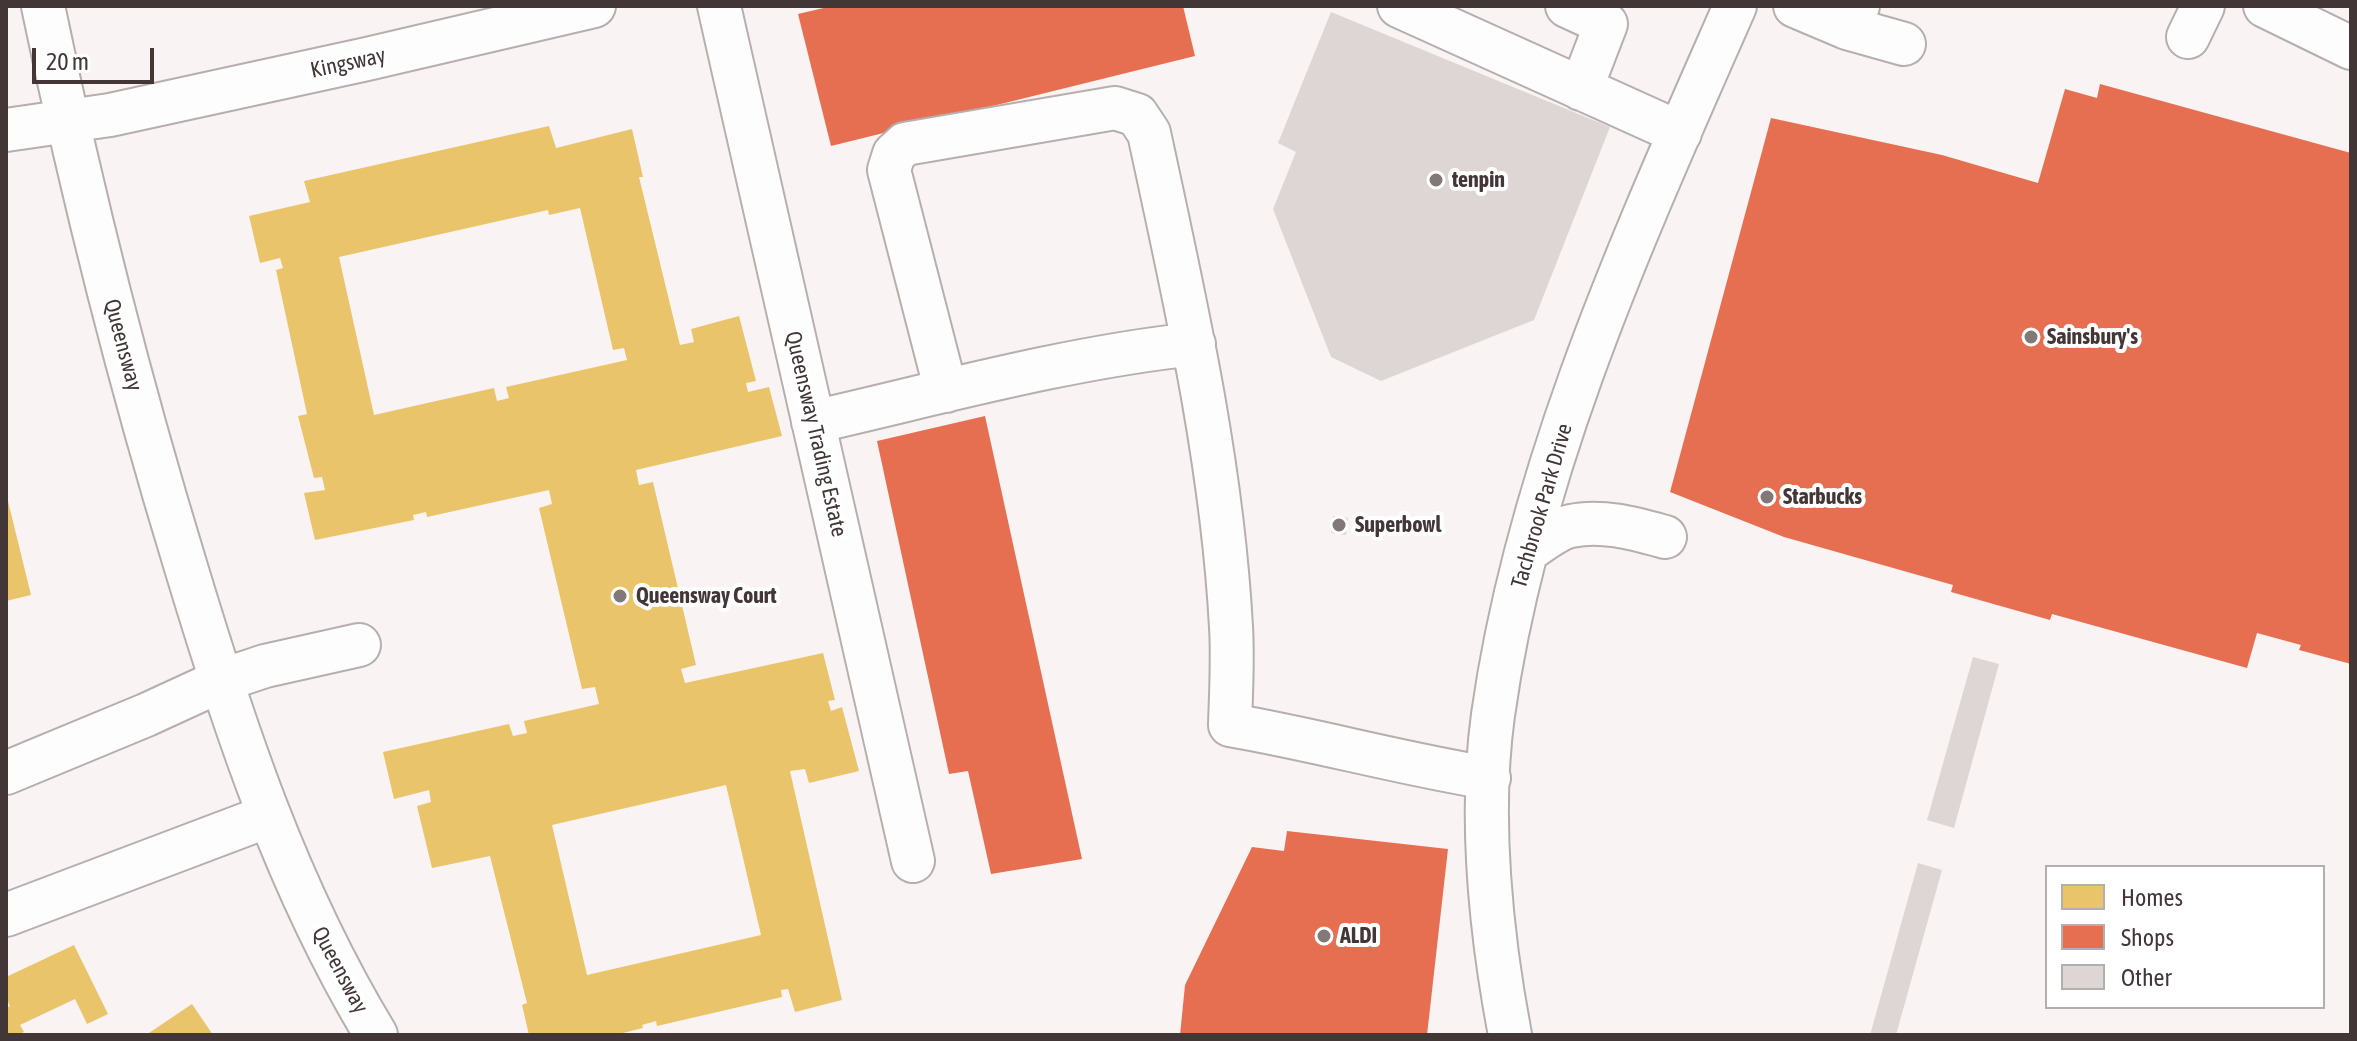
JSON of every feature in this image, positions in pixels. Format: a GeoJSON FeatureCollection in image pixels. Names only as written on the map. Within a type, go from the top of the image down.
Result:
{"type":"FeatureCollection","features":[{"type":"Feature","properties":{"kind":"street","name":"Queensway"},"geometry":{"type":"LineString","coordinates":[[43,6],[109,292],[155,467],[220,681],[268,816],[314,922],[376,1035]]}},
{"type":"Feature","properties":{"kind":"street","name":"Kingsway"},"geometry":{"type":"LineString","coordinates":[[6,130],[110,115],[522,14],[594,6]]}},
{"type":"Feature","properties":{"kind":"street","name":"Queensway Trading Estate"},"geometry":{"type":"LineString","coordinates":[[719,6],[913,861]]}},
{"type":"Feature","properties":{"kind":"street"},"geometry":{"type":"LineString","coordinates":[[1399,6],[1680,133]]}},
{"type":"Feature","properties":{"kind":"street"},"geometry":{"type":"LineString","coordinates":[[1567,6],[1606,24],[1581,89]]}},
{"type":"Feature","properties":{"kind":"street","name":"Tachbrook Park Drive"},"geometry":{"type":"LineString","coordinates":[[1510,1035],[1499,983],[1491,893],[1489,778],[1493,716],[1527,551],[1590,349],[1735,6]]}},
{"type":"Feature","properties":{"kind":"street"},"geometry":{"type":"LineString","coordinates":[[1795,6],[1853,17],[1904,44]]}},
{"type":"Feature","properties":{"kind":"street"},"geometry":{"type":"LineString","coordinates":[[2265,6],[2351,48]]}},
{"type":"Feature","properties":{"kind":"street"},"geometry":{"type":"LineString","coordinates":[[946,391],[889,170],[894,154],[905,144],[1115,108],[1137,115],[1149,133],[1194,344],[1225,550],[1231,631],[1230,725],[1302,738],[1404,764],[1489,778]]}},
{"type":"Feature","properties":{"kind":"street"},"geometry":{"type":"LineString","coordinates":[[813,422],[1137,351],[1194,344]]}},
{"type":"Feature","properties":{"kind":"street"},"geometry":{"type":"LineString","coordinates":[[1527,551],[1570,526],[1615,526],[1665,537]]}},
{"type":"Feature","properties":{"kind":"street"},"geometry":{"type":"LineString","coordinates":[[6,773],[220,681],[265,666],[359,645]]}},
{"type":"Feature","properties":{"kind":"street"},"geometry":{"type":"LineString","coordinates":[[6,915],[268,816]]}},
{"type":"Feature","properties":{"kind":"building: Homes","name":"Queensway Court"},"geometry":{"type":"Polygon","coordinates":[[[549,126],[556,148],[632,129],[643,177],[639,177],[680,345],[694,342],[691,329],[739,316],[756,381],[746,383],[748,392],[769,387],[782,436],[636,470],[639,485],[653,482],[696,665],[681,669],[685,683],[823,653],[835,700],[828,701],[831,711],[842,707],[859,771],[809,783],[805,769],[790,771],[842,1000],[795,1012],[788,989],[781,990],[782,997],[657,1026],[656,1021],[642,1025],[643,1028],[615,1035],[529,1035],[522,1005],[527,1003],[490,856],[432,868],[417,806],[431,802],[429,790],[394,799],[383,752],[509,724],[513,736],[527,733],[524,721],[599,704],[595,687],[582,689],[539,508],[552,504],[549,490],[427,517],[426,512],[413,515],[414,520],[315,540],[304,493],[325,490],[322,477],[314,478],[298,416],[307,414],[276,270],[283,268],[280,258],[260,263],[249,216],[310,202],[304,181],[549,126]],[[580,208],[549,215],[548,210],[339,257],[374,415],[494,388],[497,401],[509,398],[506,387],[627,360],[624,348],[613,350],[580,208]],[[726,785],[552,825],[587,975],[761,935],[726,785]]]}},
{"type":"Feature","properties":{"kind":"building: Homes"},"geometry":{"type":"Polygon","coordinates":[[[6,493],[31,595],[6,601],[6,493]]]}},
{"type":"Feature","properties":{"kind":"building: Homes"},"geometry":{"type":"Polygon","coordinates":[[[74,945],[108,1014],[87,1024],[75,999],[20,1025],[24,1032],[6,1035],[6,1008],[10,1006],[6,998],[6,977],[74,945]]]}},
{"type":"Feature","properties":{"kind":"building: Homes"},"geometry":{"type":"Polygon","coordinates":[[[192,1004],[213,1035],[146,1035],[192,1004]]]}},
{"type":"Feature","properties":{"kind":"building: Shops"},"geometry":{"type":"Polygon","coordinates":[[[832,6],[1183,6],[1195,56],[831,146],[798,14],[832,6]]]}},
{"type":"Feature","properties":{"kind":"building: Shops","name":"Sainsbury's"},"geometry":{"type":"Polygon","coordinates":[[[2100,84],[2351,153],[2351,664],[2299,650],[2301,645],[2257,633],[2247,668],[2052,614],[2050,620],[1951,592],[1953,585],[1784,537],[1670,492],[1771,118],[1942,155],[2038,183],[2065,89],[2097,98],[2100,84]]]}},
{"type":"Feature","properties":{"kind":"building: Shops"},"geometry":{"type":"Polygon","coordinates":[[[985,416],[1082,859],[991,874],[968,771],[949,774],[877,441],[985,416]]]}},
{"type":"Feature","properties":{"kind":"building: Shops","name":"ALDI"},"geometry":{"type":"Polygon","coordinates":[[[1287,831],[1448,849],[1427,1035],[1180,1035],[1185,985],[1252,847],[1284,851],[1287,831]]]}},
{"type":"Feature","properties":{"kind":"building: Other","name":"tenpin"},"geometry":{"type":"Polygon","coordinates":[[[1331,12],[1610,127],[1534,320],[1381,381],[1331,357],[1273,209],[1296,152],[1278,143],[1331,12]]]}},
{"type":"Feature","properties":{"kind":"building: Other","name":"Superbowl"},"geometry":{"type":"Polygon","coordinates":[[[1333,516],[1348,518],[1346,535],[1331,533],[1333,516]]]}},
{"type":"Feature","properties":{"kind":"building: Other"},"geometry":{"type":"Polygon","coordinates":[[[1973,657],[1999,664],[1954,828],[1927,820],[1973,657]]]}},
{"type":"Feature","properties":{"kind":"building: Other"},"geometry":{"type":"Polygon","coordinates":[[[1918,863],[1942,870],[1896,1035],[1870,1035],[1918,863]]]}},
{"type":"Feature","properties":{"kind":"place","name":"tenpin"},"geometry":{"type":"Point","coordinates":[1436,180]}},
{"type":"Feature","properties":{"kind":"place","name":"Sainsbury's"},"geometry":{"type":"Point","coordinates":[2031,337]}},
{"type":"Feature","properties":{"kind":"place","name":"Starbucks"},"geometry":{"type":"Point","coordinates":[1767,497]}},
{"type":"Feature","properties":{"kind":"place","name":"Superbowl"},"geometry":{"type":"Point","coordinates":[1339,525]}},
{"type":"Feature","properties":{"kind":"place","name":"Queensway Court"},"geometry":{"type":"Point","coordinates":[620,596]}},
{"type":"Feature","properties":{"kind":"place","name":"ALDI"},"geometry":{"type":"Point","coordinates":[1324,936]}}]}
